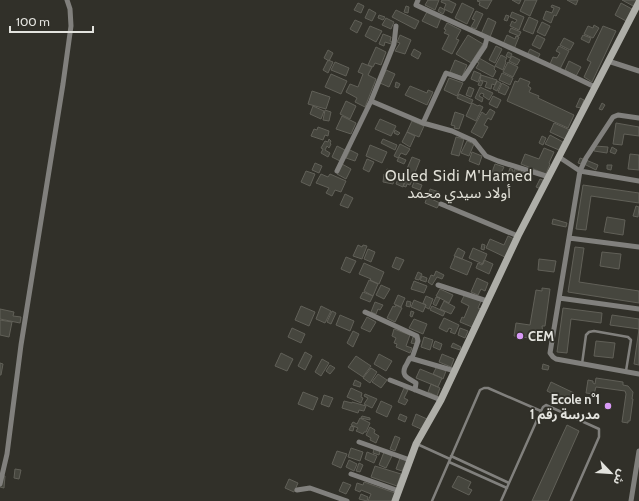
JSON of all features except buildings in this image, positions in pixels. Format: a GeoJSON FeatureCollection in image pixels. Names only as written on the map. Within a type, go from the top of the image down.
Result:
{"type":"FeatureCollection","features":[{"type":"Feature","properties":{"kind":"main road"},"geometry":{"type":"LineString","coordinates":[[395,501],[416,444],[441,400],[518,236],[639,2]]}},
{"type":"Feature","properties":{"kind":"street"},"geometry":{"type":"LineString","coordinates":[[0,484],[7,454],[21,345],[68,48],[71,26],[70,10],[67,0]]}},
{"type":"Feature","properties":{"kind":"street"},"geometry":{"type":"LineString","coordinates":[[418,0],[416,5],[487,38],[531,56],[595,87]]}},
{"type":"Feature","properties":{"kind":"street"},"geometry":{"type":"LineString","coordinates":[[337,171],[371,101],[394,44],[396,26]]}},
{"type":"Feature","properties":{"kind":"street"},"geometry":{"type":"LineString","coordinates":[[423,123],[446,74],[463,79],[485,46],[487,38]]}},
{"type":"Feature","properties":{"kind":"street"},"geometry":{"type":"LineString","coordinates":[[608,61],[639,71]]}},
{"type":"Feature","properties":{"kind":"street"},"geometry":{"type":"LineString","coordinates":[[371,101],[423,123],[452,130],[474,141],[486,156],[549,177]]}},
{"type":"Feature","properties":{"kind":"street"},"geometry":{"type":"LineString","coordinates":[[639,118],[618,115],[613,117],[586,158],[580,171],[551,354],[556,359],[639,374]]}},
{"type":"Feature","properties":{"kind":"street"},"geometry":{"type":"LineString","coordinates":[[559,157],[580,171],[639,181]]}},
{"type":"Feature","properties":{"kind":"street"},"geometry":{"type":"LineString","coordinates":[[441,204],[518,236]]}},
{"type":"Feature","properties":{"kind":"street"},"geometry":{"type":"LineString","coordinates":[[569,238],[639,247]]}},
{"type":"Feature","properties":{"kind":"street"},"geometry":{"type":"LineString","coordinates":[[438,285],[487,301]]}},
{"type":"Feature","properties":{"kind":"street"},"geometry":{"type":"LineString","coordinates":[[559,298],[639,309]]}},
{"type":"Feature","properties":{"kind":"street"},"geometry":{"type":"LineString","coordinates":[[365,312],[417,336],[418,341],[412,358],[408,360],[404,374],[416,383],[415,390]]}},
{"type":"Feature","properties":{"kind":"street"},"geometry":{"type":"LineString","coordinates":[[412,358],[455,371]]}},
{"type":"Feature","properties":{"kind":"street"},"geometry":{"type":"LineString","coordinates":[[390,380],[441,400]]}},
{"type":"Feature","properties":{"kind":"street"},"geometry":{"type":"LineString","coordinates":[[360,442],[410,460]]}},
{"type":"Feature","properties":{"kind":"street"},"geometry":{"type":"LineString","coordinates":[[631,501],[639,451]]}},
{"type":"Feature","properties":{"kind":"street"},"geometry":{"type":"LineString","coordinates":[[351,474],[399,491]]}},
{"type":"Feature","properties":{"kind":"street"},"geometry":{"type":"LineString","coordinates":[[297,490],[310,488],[348,501]]}},
{"type":"Feature","properties":{"kind":"lane"},"geometry":{"type":"LineString","coordinates":[[582,364],[585,337],[589,332],[594,331],[628,337],[631,340],[626,371]]}},
{"type":"Feature","properties":{"kind":"lane"},"geometry":{"type":"LineString","coordinates":[[432,501],[480,390],[488,388],[541,411]]}},
{"type":"Feature","properties":{"kind":"lane"},"geometry":{"type":"LineString","coordinates":[[501,501],[541,411],[546,405],[599,429],[600,437],[571,501]]}},
{"type":"Feature","properties":{"kind":"lane"},"geometry":{"type":"LineString","coordinates":[[416,444],[509,483]]}},
{"type":"Feature","properties":{"kind":"lane"},"geometry":{"type":"LineString","coordinates":[[450,459],[507,488]]}},
{"type":"Feature","properties":{"kind":"place","name":"CEM"},"geometry":{"type":"Point","coordinates":[520,336]}},
{"type":"Feature","properties":{"kind":"place","name":"Ecole n°1 مدرسة رقم 1"},"geometry":{"type":"Point","coordinates":[608,406]}},
{"type":"Feature","properties":{"kind":"district","name":"Ouled Sidi M'Hamed أولاد سيدي محمد"},"geometry":{"type":"Point","coordinates":[459,184]}}]}
